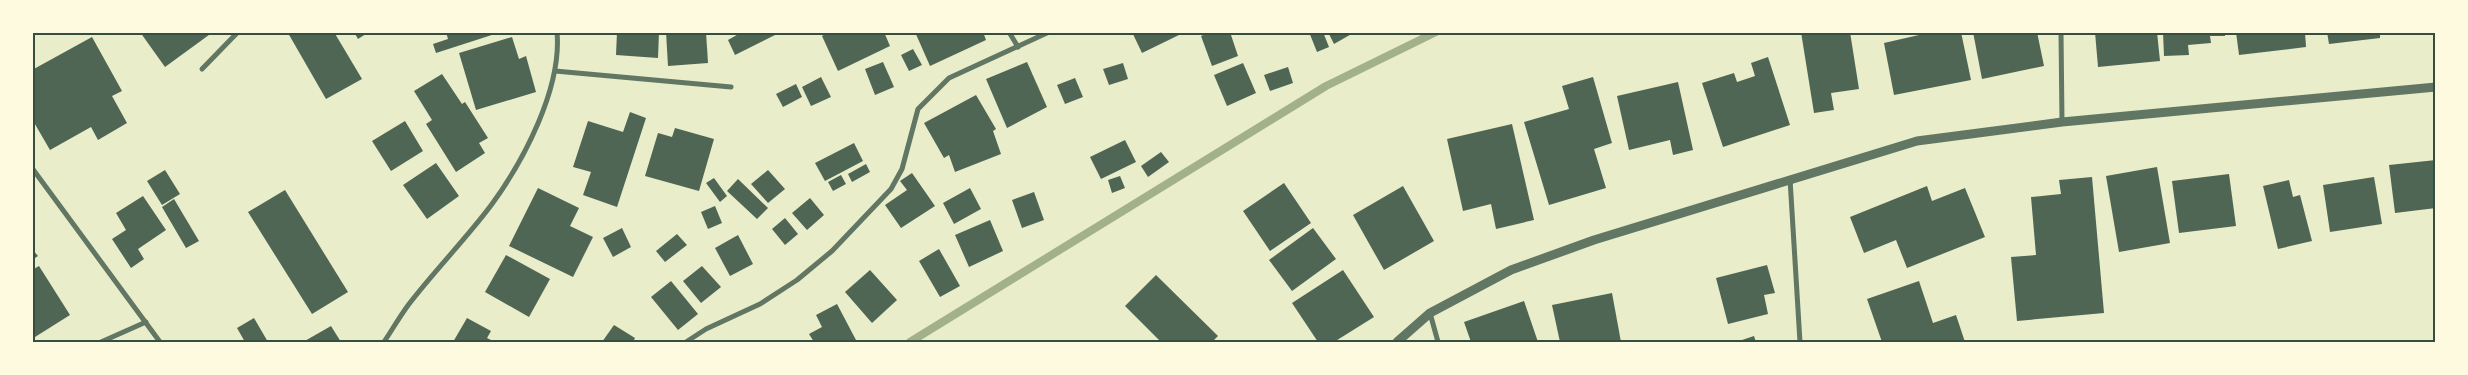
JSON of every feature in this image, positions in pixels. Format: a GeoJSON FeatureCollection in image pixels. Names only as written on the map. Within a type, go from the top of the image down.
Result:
{"type":"FeatureCollection","features":[{"type":"Feature","properties":{"kind":"street"},"geometry":{"type":"LineString","coordinates":[[202,70],[238,32]]}},
{"type":"Feature","properties":{"kind":"street"},"geometry":{"type":"LineString","coordinates":[[384,342],[408,305],[492,204],[521,156],[543,110],[554,71],[558,44],[557,32]]}},
{"type":"Feature","properties":{"kind":"street"},"geometry":{"type":"LineString","coordinates":[[1010,32],[1018,47]]}},
{"type":"Feature","properties":{"kind":"street"},"geometry":{"type":"LineString","coordinates":[[686,342],[706,329],[760,304],[797,280],[832,251],[891,189],[902,169],[918,109],[949,78],[1050,32]]}},
{"type":"Feature","properties":{"kind":"street"},"geometry":{"type":"LineString","coordinates":[[2061,32],[2062,122]]}},
{"type":"Feature","properties":{"kind":"street"},"geometry":{"type":"LineString","coordinates":[[554,71],[731,87]]}},
{"type":"Feature","properties":{"kind":"street"},"geometry":{"type":"LineString","coordinates":[[1397,342],[1430,313],[1511,270],[1594,240],[1917,141],[2062,122],[2436,87]]}},
{"type":"Feature","properties":{"kind":"street"},"geometry":{"type":"LineString","coordinates":[[32,168],[160,342]]}},
{"type":"Feature","properties":{"kind":"street"},"geometry":{"type":"LineString","coordinates":[[1790,180],[1800,342]]}},
{"type":"Feature","properties":{"kind":"street"},"geometry":{"type":"LineString","coordinates":[[1430,313],[1438,342]]}},
{"type":"Feature","properties":{"kind":"street"},"geometry":{"type":"LineString","coordinates":[[101,342],[146,322]]}},
{"type":"Feature","properties":{"kind":"building"},"geometry":{"type":"Polygon","coordinates":[[[140,32],[213,32],[165,67],[140,32]]]}},
{"type":"Feature","properties":{"kind":"building"},"geometry":{"type":"Polygon","coordinates":[[[289,32],[334,32],[362,79],[326,99],[289,32]]]}},
{"type":"Feature","properties":{"kind":"building"},"geometry":{"type":"Polygon","coordinates":[[[354,32],[369,32],[358,39],[354,32]]]}},
{"type":"Feature","properties":{"kind":"building"},"geometry":{"type":"Polygon","coordinates":[[[446,32],[498,33],[436,53],[433,44],[448,39],[446,32]]]}},
{"type":"Feature","properties":{"kind":"building"},"geometry":{"type":"Polygon","coordinates":[[[617,32],[659,32],[658,58],[616,55],[617,32]]]}},
{"type":"Feature","properties":{"kind":"building"},"geometry":{"type":"Polygon","coordinates":[[[666,32],[706,32],[708,63],[668,66],[666,32]]]}},
{"type":"Feature","properties":{"kind":"building"},"geometry":{"type":"Polygon","coordinates":[[[742,32],[781,32],[735,55],[728,40],[742,32]]]}},
{"type":"Feature","properties":{"kind":"building"},"geometry":{"type":"Polygon","coordinates":[[[828,32],[884,32],[890,46],[838,71],[822,36],[828,32]]]}},
{"type":"Feature","properties":{"kind":"building"},"geometry":{"type":"Polygon","coordinates":[[[915,32],[983,32],[986,40],[930,66],[915,32]]]}},
{"type":"Feature","properties":{"kind":"building"},"geometry":{"type":"Polygon","coordinates":[[[1132,32],[1178,32],[1179,35],[1142,53],[1132,32]]]}},
{"type":"Feature","properties":{"kind":"building"},"geometry":{"type":"Polygon","coordinates":[[[1210,32],[1230,32],[1238,56],[1212,66],[1201,36],[1210,32]]]}},
{"type":"Feature","properties":{"kind":"building"},"geometry":{"type":"Polygon","coordinates":[[[1309,32],[1323,32],[1329,47],[1317,52],[1309,32]]]}},
{"type":"Feature","properties":{"kind":"building"},"geometry":{"type":"Polygon","coordinates":[[[1328,32],[1355,32],[1334,44],[1328,32]]]}},
{"type":"Feature","properties":{"kind":"building"},"geometry":{"type":"Polygon","coordinates":[[[1801,32],[1850,32],[1859,89],[1831,93],[1834,110],[1814,113],[1801,32]]]}},
{"type":"Feature","properties":{"kind":"building"},"geometry":{"type":"Polygon","coordinates":[[[1932,32],[1961,32],[1971,80],[1894,95],[1884,43],[1932,32]]]}},
{"type":"Feature","properties":{"kind":"building"},"geometry":{"type":"Polygon","coordinates":[[[1973,32],[2037,32],[2044,66],[1982,79],[1973,32]]]}},
{"type":"Feature","properties":{"kind":"building"},"geometry":{"type":"Polygon","coordinates":[[[2095,32],[2157,32],[2160,61],[2098,67],[2095,32]]]}},
{"type":"Feature","properties":{"kind":"building"},"geometry":{"type":"Polygon","coordinates":[[[2163,32],[2225,32],[2225,36],[2210,36],[2211,43],[2188,45],[2189,55],[2164,56],[2163,32]]]}},
{"type":"Feature","properties":{"kind":"building"},"geometry":{"type":"Polygon","coordinates":[[[2236,32],[2305,32],[2306,47],[2239,55],[2236,32]]]}},
{"type":"Feature","properties":{"kind":"building"},"geometry":{"type":"Polygon","coordinates":[[[2327,32],[2380,32],[2380,38],[2329,44],[2327,32]]]}},
{"type":"Feature","properties":{"kind":"building"},"geometry":{"type":"Polygon","coordinates":[[[92,37],[122,91],[112,96],[127,123],[98,140],[91,127],[50,150],[32,119],[32,70],[92,37]]]}},
{"type":"Feature","properties":{"kind":"building"},"geometry":{"type":"Polygon","coordinates":[[[512,37],[519,59],[526,56],[536,92],[476,110],[459,53],[512,37]]]}},
{"type":"Feature","properties":{"kind":"building"},"geometry":{"type":"Polygon","coordinates":[[[913,49],[922,65],[909,71],[901,55],[913,49]]]}},
{"type":"Feature","properties":{"kind":"building"},"geometry":{"type":"Polygon","coordinates":[[[1768,57],[1790,125],[1723,147],[1702,83],[1734,73],[1737,82],[1755,76],[1751,63],[1768,57]]]}},
{"type":"Feature","properties":{"kind":"building"},"geometry":{"type":"Polygon","coordinates":[[[883,62],[894,87],[875,95],[865,69],[883,62]]]}},
{"type":"Feature","properties":{"kind":"building"},"geometry":{"type":"Polygon","coordinates":[[[1027,62],[1047,107],[1007,128],[986,79],[1027,62]]]}},
{"type":"Feature","properties":{"kind":"building"},"geometry":{"type":"Polygon","coordinates":[[[1123,63],[1128,79],[1109,85],[1103,69],[1123,63]]]}},
{"type":"Feature","properties":{"kind":"building"},"geometry":{"type":"Polygon","coordinates":[[[1243,63],[1256,93],[1227,106],[1214,75],[1243,63]]]}},
{"type":"Feature","properties":{"kind":"building"},"geometry":{"type":"Polygon","coordinates":[[[1288,67],[1293,83],[1270,91],[1264,75],[1288,67]]]}},
{"type":"Feature","properties":{"kind":"building"},"geometry":{"type":"Polygon","coordinates":[[[442,74],[462,104],[465,102],[488,138],[479,143],[485,153],[456,172],[426,124],[432,120],[414,91],[442,74]]]}},
{"type":"Feature","properties":{"kind":"building"},"geometry":{"type":"Polygon","coordinates":[[[821,77],[831,97],[811,106],[802,87],[821,77]]]}},
{"type":"Feature","properties":{"kind":"building"},"geometry":{"type":"Polygon","coordinates":[[[1593,77],[1612,143],[1594,149],[1606,188],[1549,205],[1524,122],[1569,109],[1562,86],[1593,77]]]}},
{"type":"Feature","properties":{"kind":"building"},"geometry":{"type":"Polygon","coordinates":[[[1075,78],[1083,97],[1065,104],[1057,85],[1075,78]]]}},
{"type":"Feature","properties":{"kind":"building"},"geometry":{"type":"Polygon","coordinates":[[[1678,82],[1693,150],[1673,155],[1670,140],[1629,150],[1617,96],[1678,82]]]}},
{"type":"Feature","properties":{"kind":"building"},"geometry":{"type":"Polygon","coordinates":[[[796,84],[802,97],[783,107],[776,94],[796,84]]]}},
{"type":"Feature","properties":{"kind":"building"},"geometry":{"type":"Polygon","coordinates":[[[976,95],[996,129],[993,131],[1001,154],[955,172],[949,155],[944,158],[924,123],[976,95]]]}},
{"type":"Feature","properties":{"kind":"building"},"geometry":{"type":"Polygon","coordinates":[[[630,112],[646,118],[617,207],[583,195],[591,172],[573,167],[588,121],[623,132],[630,112]]]}},
{"type":"Feature","properties":{"kind":"building"},"geometry":{"type":"Polygon","coordinates":[[[405,121],[423,151],[391,171],[372,141],[405,121]]]}},
{"type":"Feature","properties":{"kind":"building"},"geometry":{"type":"Polygon","coordinates":[[[1512,124],[1534,220],[1496,229],[1491,204],[1463,211],[1447,139],[1512,124]]]}},
{"type":"Feature","properties":{"kind":"building"},"geometry":{"type":"Polygon","coordinates":[[[675,128],[714,139],[699,191],[645,176],[658,133],[672,137],[675,128]]]}},
{"type":"Feature","properties":{"kind":"building"},"geometry":{"type":"Polygon","coordinates":[[[1125,140],[1136,162],[1101,179],[1090,157],[1125,140]]]}},
{"type":"Feature","properties":{"kind":"building"},"geometry":{"type":"Polygon","coordinates":[[[854,143],[863,161],[825,181],[815,163],[854,143]]]}},
{"type":"Feature","properties":{"kind":"building"},"geometry":{"type":"Polygon","coordinates":[[[1161,152],[1169,162],[1148,177],[1141,166],[1161,152]]]}},
{"type":"Feature","properties":{"kind":"building"},"geometry":{"type":"Polygon","coordinates":[[[2436,160],[2436,208],[2395,213],[2389,165],[2436,160]]]}},
{"type":"Feature","properties":{"kind":"building"},"geometry":{"type":"Polygon","coordinates":[[[436,163],[459,196],[427,219],[403,185],[436,163]]]}},
{"type":"Feature","properties":{"kind":"building"},"geometry":{"type":"Polygon","coordinates":[[[866,164],[870,172],[852,182],[848,174],[866,164]]]}},
{"type":"Feature","properties":{"kind":"building"},"geometry":{"type":"Polygon","coordinates":[[[2157,167],[2170,243],[2119,252],[2106,176],[2157,167]]]}},
{"type":"Feature","properties":{"kind":"building"},"geometry":{"type":"Polygon","coordinates":[[[165,170],[180,194],[162,205],[147,181],[165,170]]]}},
{"type":"Feature","properties":{"kind":"building"},"geometry":{"type":"Polygon","coordinates":[[[768,170],[785,189],[768,203],[751,184],[768,170]]]}},
{"type":"Feature","properties":{"kind":"building"},"geometry":{"type":"Polygon","coordinates":[[[912,173],[935,206],[901,228],[885,205],[907,190],[900,181],[912,173]]]}},
{"type":"Feature","properties":{"kind":"building"},"geometry":{"type":"Polygon","coordinates":[[[2229,174],[2236,226],[2179,233],[2172,181],[2229,174]]]}},
{"type":"Feature","properties":{"kind":"building"},"geometry":{"type":"Polygon","coordinates":[[[841,175],[846,184],[833,191],[828,182],[841,175]]]}},
{"type":"Feature","properties":{"kind":"building"},"geometry":{"type":"Polygon","coordinates":[[[1120,176],[1125,188],[1112,193],[1108,180],[1120,176]]]}},
{"type":"Feature","properties":{"kind":"building"},"geometry":{"type":"Polygon","coordinates":[[[2092,177],[2104,313],[2017,321],[2011,257],[2036,255],[2031,197],[2061,194],[2059,180],[2092,177]]]}},
{"type":"Feature","properties":{"kind":"building"},"geometry":{"type":"Polygon","coordinates":[[[2374,177],[2382,224],[2330,232],[2323,185],[2374,177]]]}},
{"type":"Feature","properties":{"kind":"building"},"geometry":{"type":"Polygon","coordinates":[[[714,178],[727,196],[720,202],[706,183],[714,178]]]}},
{"type":"Feature","properties":{"kind":"building"},"geometry":{"type":"Polygon","coordinates":[[[738,179],[768,208],[757,219],[727,191],[738,179]]]}},
{"type":"Feature","properties":{"kind":"building"},"geometry":{"type":"Polygon","coordinates":[[[2289,180],[2293,197],[2300,195],[2312,241],[2278,249],[2263,186],[2289,180]]]}},
{"type":"Feature","properties":{"kind":"building"},"geometry":{"type":"Polygon","coordinates":[[[1284,183],[1311,223],[1270,251],[1243,211],[1284,183]]]}},
{"type":"Feature","properties":{"kind":"building"},"geometry":{"type":"Polygon","coordinates":[[[1403,186],[1434,241],[1384,270],[1353,215],[1403,186]]]}},
{"type":"Feature","properties":{"kind":"building"},"geometry":{"type":"Polygon","coordinates":[[[1927,186],[1932,201],[1965,188],[1985,237],[1907,268],[1896,240],[1864,253],[1850,217],[1927,186]]]}},
{"type":"Feature","properties":{"kind":"building"},"geometry":{"type":"Polygon","coordinates":[[[538,188],[579,208],[570,226],[593,237],[573,277],[509,246],[538,188]]]}},
{"type":"Feature","properties":{"kind":"building"},"geometry":{"type":"Polygon","coordinates":[[[970,188],[981,209],[954,224],[943,203],[970,188]]]}},
{"type":"Feature","properties":{"kind":"building"},"geometry":{"type":"Polygon","coordinates":[[[285,190],[348,292],[312,314],[248,212],[285,190]]]}},
{"type":"Feature","properties":{"kind":"building"},"geometry":{"type":"Polygon","coordinates":[[[1034,192],[1044,220],[1022,228],[1012,200],[1034,192]]]}},
{"type":"Feature","properties":{"kind":"building"},"geometry":{"type":"Polygon","coordinates":[[[143,196],[166,230],[138,249],[144,259],[131,268],[112,239],[126,230],[116,213],[143,196]]]}},
{"type":"Feature","properties":{"kind":"building"},"geometry":{"type":"Polygon","coordinates":[[[810,198],[824,215],[807,230],[792,213],[810,198]]]}},
{"type":"Feature","properties":{"kind":"building"},"geometry":{"type":"Polygon","coordinates":[[[174,199],[199,241],[186,248],[162,207],[174,199]]]}},
{"type":"Feature","properties":{"kind":"building"},"geometry":{"type":"Polygon","coordinates":[[[715,206],[722,223],[708,229],[701,212],[715,206]]]}},
{"type":"Feature","properties":{"kind":"building"},"geometry":{"type":"Polygon","coordinates":[[[785,218],[798,234],[785,245],[772,229],[785,218]]]}},
{"type":"Feature","properties":{"kind":"building"},"geometry":{"type":"Polygon","coordinates":[[[990,220],[1003,251],[969,267],[955,235],[990,220]]]}},
{"type":"Feature","properties":{"kind":"building"},"geometry":{"type":"Polygon","coordinates":[[[622,228],[631,247],[613,257],[603,238],[622,228]]]}},
{"type":"Feature","properties":{"kind":"building"},"geometry":{"type":"Polygon","coordinates":[[[1313,228],[1336,259],[1292,291],[1269,260],[1313,228]]]}},
{"type":"Feature","properties":{"kind":"building"},"geometry":{"type":"Polygon","coordinates":[[[677,234],[687,245],[665,262],[656,251],[677,234]]]}},
{"type":"Feature","properties":{"kind":"building"},"geometry":{"type":"Polygon","coordinates":[[[738,235],[753,264],[730,276],[715,248],[738,235]]]}},
{"type":"Feature","properties":{"kind":"building"},"geometry":{"type":"Polygon","coordinates":[[[32,249],[38,256],[32,260],[32,249]]]}},
{"type":"Feature","properties":{"kind":"building"},"geometry":{"type":"Polygon","coordinates":[[[939,249],[960,286],[940,297],[919,261],[939,249]]]}},
{"type":"Feature","properties":{"kind":"building"},"geometry":{"type":"Polygon","coordinates":[[[506,255],[550,279],[529,317],[485,292],[506,255]]]}},
{"type":"Feature","properties":{"kind":"building"},"geometry":{"type":"Polygon","coordinates":[[[1767,265],[1775,293],[1764,295],[1768,314],[1728,324],[1716,278],[1767,265]]]}},
{"type":"Feature","properties":{"kind":"building"},"geometry":{"type":"Polygon","coordinates":[[[39,266],[70,315],[35,337],[32,333],[32,270],[39,266]]]}},
{"type":"Feature","properties":{"kind":"building"},"geometry":{"type":"Polygon","coordinates":[[[702,266],[721,287],[701,303],[683,281],[702,266]]]}},
{"type":"Feature","properties":{"kind":"building"},"geometry":{"type":"Polygon","coordinates":[[[870,270],[897,300],[872,323],[845,292],[870,270]]]}},
{"type":"Feature","properties":{"kind":"building"},"geometry":{"type":"Polygon","coordinates":[[[1343,270],[1374,317],[1334,342],[1318,342],[1292,303],[1343,270]]]}},
{"type":"Feature","properties":{"kind":"building"},"geometry":{"type":"Polygon","coordinates":[[[1156,275],[1218,336],[1212,342],[1161,342],[1125,306],[1156,275]]]}},
{"type":"Feature","properties":{"kind":"building"},"geometry":{"type":"Polygon","coordinates":[[[671,281],[698,314],[678,330],[651,297],[671,281]]]}},
{"type":"Feature","properties":{"kind":"building"},"geometry":{"type":"Polygon","coordinates":[[[1919,281],[1933,323],[1956,315],[1965,342],[1882,342],[1867,299],[1919,281]]]}},
{"type":"Feature","properties":{"kind":"building"},"geometry":{"type":"Polygon","coordinates":[[[1612,293],[1621,342],[1560,342],[1552,305],[1612,293]]]}},
{"type":"Feature","properties":{"kind":"building"},"geometry":{"type":"Polygon","coordinates":[[[1524,301],[1538,342],[1471,342],[1464,322],[1524,301]]]}},
{"type":"Feature","properties":{"kind":"building"},"geometry":{"type":"Polygon","coordinates":[[[837,304],[856,340],[852,342],[814,342],[809,334],[822,327],[816,315],[837,304]]]}},
{"type":"Feature","properties":{"kind":"building"},"geometry":{"type":"Polygon","coordinates":[[[254,318],[268,342],[245,342],[237,328],[254,318]]]}},
{"type":"Feature","properties":{"kind":"building"},"geometry":{"type":"Polygon","coordinates":[[[467,318],[491,331],[487,338],[495,342],[453,342],[467,318]]]}},
{"type":"Feature","properties":{"kind":"building"},"geometry":{"type":"Polygon","coordinates":[[[614,325],[635,338],[633,342],[602,342],[614,325]]]}},
{"type":"Feature","properties":{"kind":"building"},"geometry":{"type":"Polygon","coordinates":[[[331,326],[341,342],[303,342],[331,326]]]}},
{"type":"Feature","properties":{"kind":"building"},"geometry":{"type":"Polygon","coordinates":[[[1754,336],[1756,342],[1736,342],[1754,336]]]}},
{"type":"Feature","properties":{"kind":"waterway"},"geometry":{"type":"LineString","coordinates":[[910,342],[1326,86],[1436,32]]}}]}
